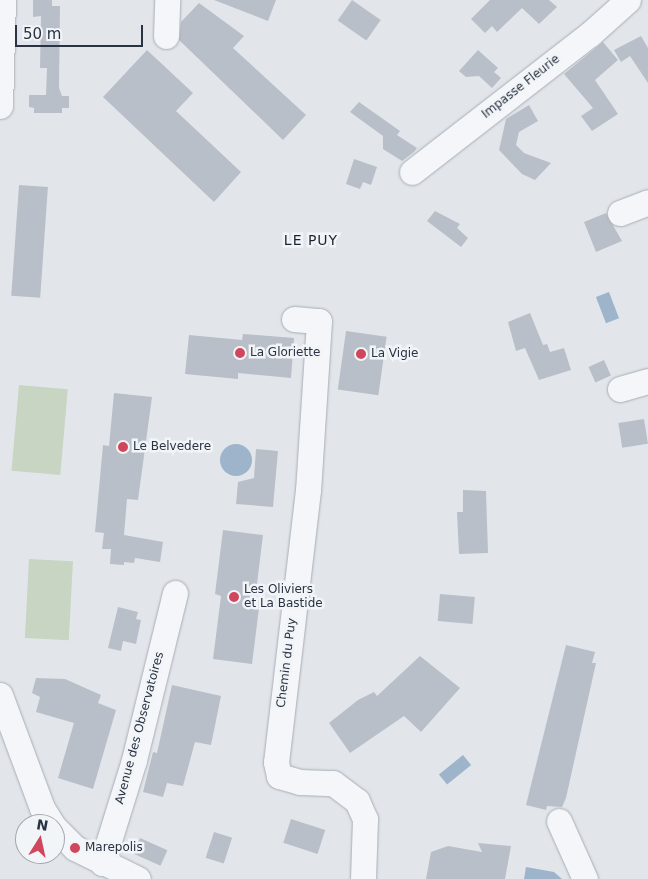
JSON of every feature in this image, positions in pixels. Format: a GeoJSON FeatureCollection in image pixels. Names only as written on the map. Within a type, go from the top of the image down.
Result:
{"type":"FeatureCollection","features":[{"type":"Feature","properties":{"kind":"street"},"geometry":{"type":"LineString","coordinates":[[0,106],[3,0]]}},
{"type":"Feature","properties":{"kind":"street"},"geometry":{"type":"LineString","coordinates":[[166,36],[167,0]]}},
{"type":"Feature","properties":{"kind":"street","name":"Impasse Fleurie"},"geometry":{"type":"LineString","coordinates":[[412,172],[628,0]]}},
{"type":"Feature","properties":{"kind":"street"},"geometry":{"type":"LineString","coordinates":[[620,213],[648,202]]}},
{"type":"Feature","properties":{"kind":"street","name":"Chemin du Puy"},"geometry":{"type":"LineString","coordinates":[[294,318],[319,321],[308,490],[276,762],[280,776],[300,782],[333,783],[358,801],[365,819],[364,879]]}},
{"type":"Feature","properties":{"kind":"street"},"geometry":{"type":"LineString","coordinates":[[620,389],[648,381]]}},
{"type":"Feature","properties":{"kind":"street","name":"Avenue des Observatoires"},"geometry":{"type":"LineString","coordinates":[[102,863],[134,760],[175,593]]}},
{"type":"Feature","properties":{"kind":"street"},"geometry":{"type":"LineString","coordinates":[[0,695],[46,814]]}},
{"type":"Feature","properties":{"kind":"street"},"geometry":{"type":"LineString","coordinates":[[560,821],[585,879]]}},
{"type":"Feature","properties":{"kind":"street"},"geometry":{"type":"LineString","coordinates":[[65,838],[75,848],[102,863],[138,879]]}},
{"type":"Feature","properties":{"kind":"green space"},"geometry":{"type":"Polygon","coordinates":[[[19,385],[68,389],[60,475],[12,471],[19,385]]]}},
{"type":"Feature","properties":{"kind":"green space"},"geometry":{"type":"Polygon","coordinates":[[[29,559],[73,561],[69,640],[25,638],[29,559]]]}},
{"type":"Feature","properties":{"kind":"water"},"geometry":{"type":"Polygon","coordinates":[[[609,292],[619,318],[606,323],[596,297],[609,292]]]}},
{"type":"Feature","properties":{"kind":"water"},"geometry":{"type":"Polygon","coordinates":[[[236,444],[242,445],[247,449],[251,454],[251,466],[247,471],[242,475],[236,476],[230,475],[225,471],[221,466],[220,460],[221,454],[225,449],[230,445],[236,444]]]}},
{"type":"Feature","properties":{"kind":"water"},"geometry":{"type":"Polygon","coordinates":[[[463,755],[471,765],[447,785],[439,775],[463,755]]]}},
{"type":"Feature","properties":{"kind":"water"},"geometry":{"type":"Polygon","coordinates":[[[526,867],[554,872],[562,879],[524,879],[526,867]]]}},
{"type":"Feature","properties":{"kind":"building"},"geometry":{"type":"Polygon","coordinates":[[[33,0],[52,0],[52,6],[60,6],[59,88],[62,96],[69,96],[69,108],[62,108],[62,113],[34,113],[34,108],[29,107],[29,95],[46,95],[47,68],[40,68],[41,16],[33,17],[33,0]]]}},
{"type":"Feature","properties":{"kind":"building"},"geometry":{"type":"Polygon","coordinates":[[[214,0],[276,0],[268,21],[214,0]]]}},
{"type":"Feature","properties":{"kind":"building"},"geometry":{"type":"Polygon","coordinates":[[[352,0],[381,20],[366,41],[338,20],[352,0]]]}},
{"type":"Feature","properties":{"kind":"building"},"geometry":{"type":"Polygon","coordinates":[[[490,0],[549,0],[557,7],[539,24],[522,8],[497,32],[492,26],[485,33],[471,19],[490,0]]]}},
{"type":"Feature","properties":{"kind":"building"},"geometry":{"type":"Polygon","coordinates":[[[199,3],[244,36],[233,48],[306,115],[283,140],[179,40],[181,22],[199,3]]]}},
{"type":"Feature","properties":{"kind":"building"},"geometry":{"type":"Polygon","coordinates":[[[641,36],[648,48],[648,83],[630,56],[621,62],[614,50],[641,36]]]}},
{"type":"Feature","properties":{"kind":"building"},"geometry":{"type":"Polygon","coordinates":[[[603,42],[618,60],[595,80],[618,114],[592,131],[581,116],[593,108],[564,74],[603,42]]]}},
{"type":"Feature","properties":{"kind":"building"},"geometry":{"type":"Polygon","coordinates":[[[147,50],[193,93],[176,111],[241,172],[214,202],[103,97],[147,50]]]}},
{"type":"Feature","properties":{"kind":"building"},"geometry":{"type":"Polygon","coordinates":[[[478,50],[498,68],[494,72],[501,78],[492,88],[479,76],[466,77],[459,71],[478,50]]]}},
{"type":"Feature","properties":{"kind":"building"},"geometry":{"type":"Polygon","coordinates":[[[359,102],[400,131],[397,135],[417,148],[414,152],[402,161],[383,149],[383,136],[350,112],[359,102]]]}},
{"type":"Feature","properties":{"kind":"building"},"geometry":{"type":"Polygon","coordinates":[[[529,105],[538,121],[519,132],[516,145],[524,153],[551,163],[535,180],[522,174],[499,150],[506,119],[529,105]]]}},
{"type":"Feature","properties":{"kind":"building"},"geometry":{"type":"Polygon","coordinates":[[[354,159],[377,167],[371,185],[363,182],[360,189],[346,184],[354,159]]]}},
{"type":"Feature","properties":{"kind":"building"},"geometry":{"type":"Polygon","coordinates":[[[19,185],[48,187],[40,298],[11,296],[19,185]]]}},
{"type":"Feature","properties":{"kind":"building"},"geometry":{"type":"Polygon","coordinates":[[[435,211],[460,224],[457,228],[468,238],[461,247],[427,221],[435,211]]]}},
{"type":"Feature","properties":{"kind":"building"},"geometry":{"type":"Polygon","coordinates":[[[606,213],[622,241],[596,252],[584,222],[606,213]]]}},
{"type":"Feature","properties":{"kind":"building"},"geometry":{"type":"Polygon","coordinates":[[[530,313],[543,345],[547,344],[550,352],[564,348],[571,370],[539,380],[525,348],[516,351],[508,322],[530,313]]]}},
{"type":"Feature","properties":{"kind":"building","name":"La Vigie"},"geometry":{"type":"Polygon","coordinates":[[[346,331],[387,337],[378,395],[338,389],[346,331]]]}},
{"type":"Feature","properties":{"kind":"building","name":"La Gloriette"},"geometry":{"type":"Polygon","coordinates":[[[243,334],[294,338],[291,378],[238,373],[238,379],[185,374],[189,335],[242,340],[243,334]]]}},
{"type":"Feature","properties":{"kind":"building"},"geometry":{"type":"Polygon","coordinates":[[[604,360],[611,376],[595,382],[588,367],[604,360]]]}},
{"type":"Feature","properties":{"kind":"building"},"geometry":{"type":"Polygon","coordinates":[[[114,393],[152,397],[138,500],[127,499],[124,535],[163,542],[160,562],[135,558],[134,563],[124,562],[124,565],[110,564],[111,549],[102,549],[104,533],[95,532],[103,445],[109,446],[114,393]]]}},
{"type":"Feature","properties":{"kind":"building"},"geometry":{"type":"Polygon","coordinates":[[[644,419],[648,444],[622,448],[618,423],[644,419]]]}},
{"type":"Feature","properties":{"kind":"building"},"geometry":{"type":"Polygon","coordinates":[[[256,449],[278,451],[273,507],[236,504],[238,482],[254,478],[256,449]]]}},
{"type":"Feature","properties":{"kind":"building"},"geometry":{"type":"Polygon","coordinates":[[[463,490],[486,491],[488,553],[459,554],[457,512],[463,512],[463,490]]]}},
{"type":"Feature","properties":{"kind":"building","name":"Les Oliviers et La Bastide"},"geometry":{"type":"Polygon","coordinates":[[[223,530],[263,535],[255,600],[260,600],[252,664],[213,659],[221,596],[215,594],[223,530]]]}},
{"type":"Feature","properties":{"kind":"building"},"geometry":{"type":"Polygon","coordinates":[[[440,594],[475,597],[473,624],[438,621],[440,594]]]}},
{"type":"Feature","properties":{"kind":"building"},"geometry":{"type":"Polygon","coordinates":[[[118,607],[138,612],[136,619],[141,620],[136,644],[123,641],[121,651],[108,648],[118,607]]]}},
{"type":"Feature","properties":{"kind":"building"},"geometry":{"type":"Polygon","coordinates":[[[566,645],[595,652],[592,663],[596,663],[566,798],[562,807],[547,806],[546,810],[526,805],[566,645]]]}},
{"type":"Feature","properties":{"kind":"building"},"geometry":{"type":"Polygon","coordinates":[[[420,656],[460,688],[421,732],[404,716],[350,753],[329,723],[358,700],[374,692],[377,696],[420,656]]]}},
{"type":"Feature","properties":{"kind":"building"},"geometry":{"type":"Polygon","coordinates":[[[36,678],[65,679],[101,695],[98,703],[116,710],[93,789],[58,778],[74,723],[36,712],[40,697],[32,693],[36,678]]]}},
{"type":"Feature","properties":{"kind":"building"},"geometry":{"type":"Polygon","coordinates":[[[172,685],[221,696],[211,745],[195,742],[183,786],[167,783],[163,797],[143,792],[153,752],[157,753],[172,685]]]}},
{"type":"Feature","properties":{"kind":"building"},"geometry":{"type":"Polygon","coordinates":[[[291,819],[325,830],[318,854],[283,843],[291,819]]]}},
{"type":"Feature","properties":{"kind":"building"},"geometry":{"type":"Polygon","coordinates":[[[214,832],[232,838],[224,864],[206,858],[214,832]]]}},
{"type":"Feature","properties":{"kind":"building"},"geometry":{"type":"Polygon","coordinates":[[[140,838],[167,850],[160,866],[133,854],[140,838]]]}},
{"type":"Feature","properties":{"kind":"building"},"geometry":{"type":"Polygon","coordinates":[[[478,843],[511,846],[505,879],[426,879],[431,852],[448,846],[482,852],[478,843]]]}},
{"type":"Feature","properties":{"kind":"place","name":"La Gloriette"},"geometry":{"type":"Point","coordinates":[240,353]}},
{"type":"Feature","properties":{"kind":"place","name":"La Vigie"},"geometry":{"type":"Point","coordinates":[361,354]}},
{"type":"Feature","properties":{"kind":"place","name":"Le Belvedere"},"geometry":{"type":"Point","coordinates":[123,447]}},
{"type":"Feature","properties":{"kind":"place","name":"Les Oliviers et La Bastide"},"geometry":{"type":"Point","coordinates":[234,597]}},
{"type":"Feature","properties":{"kind":"place","name":"Marepolis"},"geometry":{"type":"Point","coordinates":[75,848]}},
{"type":"Feature","properties":{"kind":"district","name":"LE PUY"},"geometry":{"type":"Point","coordinates":[311,240]}}]}
